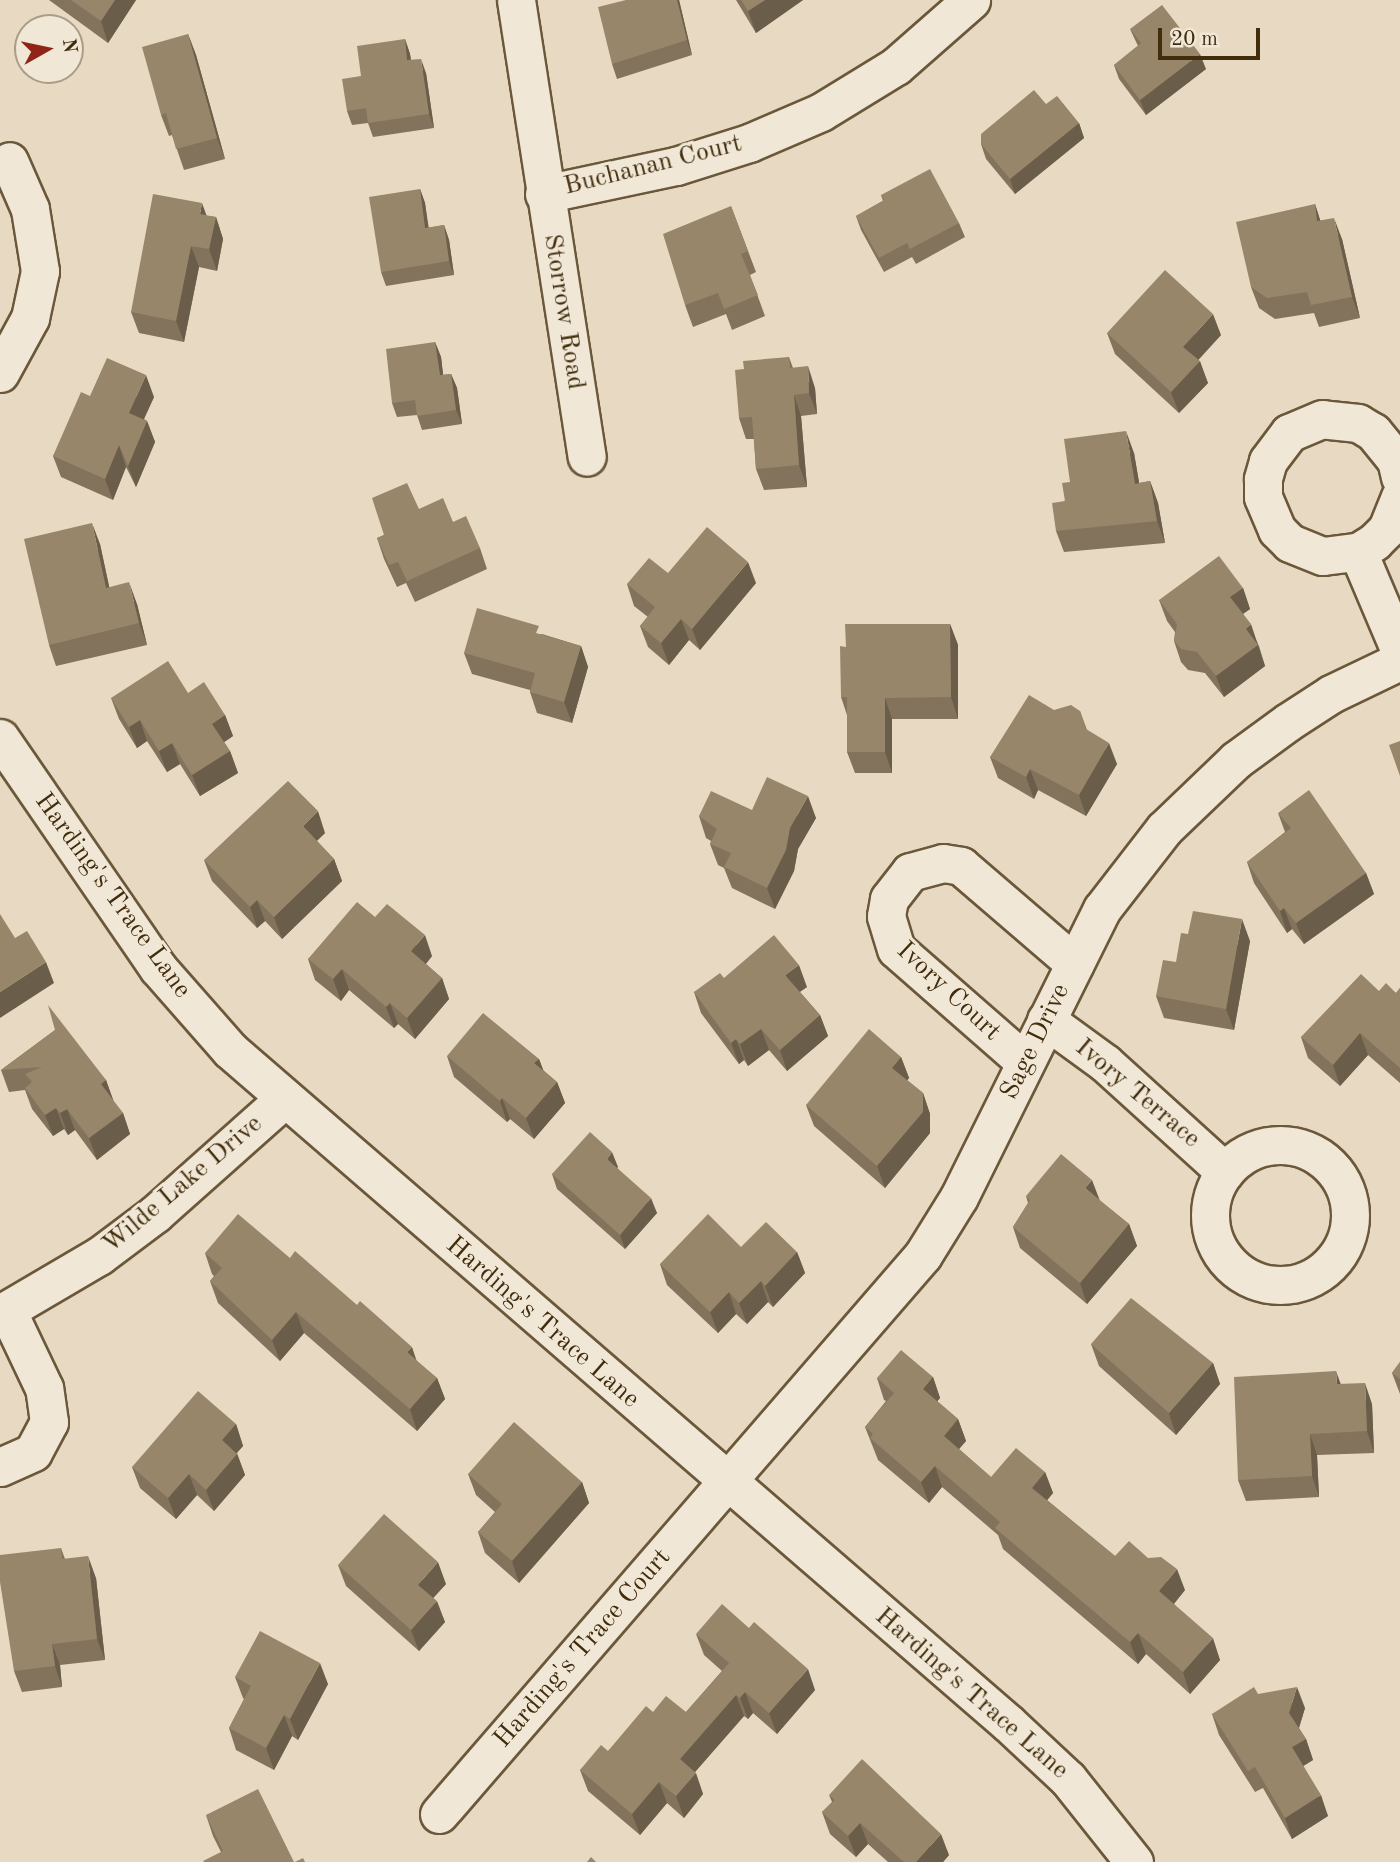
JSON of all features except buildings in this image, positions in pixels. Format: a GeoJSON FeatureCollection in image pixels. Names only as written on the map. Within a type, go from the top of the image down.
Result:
{"type":"FeatureCollection","features":[{"type":"Feature","properties":{"kind":"street","name":"Storrow Road"},"geometry":{"type":"LineString","coordinates":[[516,0],[544,194],[587,457]]}},
{"type":"Feature","properties":{"kind":"street","name":"Buchanan Court"},"geometry":{"type":"LineString","coordinates":[[544,194],[676,166],[749,143],[821,112],[896,66],[971,0]]}},
{"type":"Feature","properties":{"kind":"street"},"geometry":{"type":"LineString","coordinates":[[0,373],[30,318],[40,271],[30,209],[9,160]]}},
{"type":"Feature","properties":{"kind":"street"},"geometry":{"type":"LineString","coordinates":[[1400,477],[1396,460],[1373,432],[1340,419],[1322,419],[1297,428],[1268,461],[1263,497],[1277,530],[1290,543],[1323,556],[1359,552],[1387,529],[1400,497]]}},
{"type":"Feature","properties":{"kind":"street"},"geometry":{"type":"LineString","coordinates":[[1359,552],[1400,651]]}},
{"type":"Feature","properties":{"kind":"street","name":"Sage Drive"},"geometry":{"type":"LineString","coordinates":[[726,1482],[923,1255],[959,1196],[1102,909],[1189,803],[1288,722],[1331,694],[1400,661]]}},
{"type":"Feature","properties":{"kind":"street","name":"Harding's Trace Lane"},"geometry":{"type":"LineString","coordinates":[[0,738],[158,968],[230,1050],[1068,1779],[1134,1862]]}},
{"type":"Feature","properties":{"kind":"street","name":"Ivory Court"},"geometry":{"type":"LineString","coordinates":[[1025,1062],[895,949],[888,933],[889,900],[910,872],[943,863],[961,866],[1075,964]]}},
{"type":"Feature","properties":{"kind":"street","name":"Ivory Terrace"},"geometry":{"type":"LineString","coordinates":[[1046,1020],[1105,1063],[1225,1172]]}},
{"type":"Feature","properties":{"kind":"street","name":"Wilde Lake Drive"},"geometry":{"type":"LineString","coordinates":[[0,1467],[33,1452],[49,1422],[44,1388],[4,1312],[99,1256],[155,1214],[284,1099]]}},
{"type":"Feature","properties":{"kind":"street","name":"Harding's Trace Court"},"geometry":{"type":"LineString","coordinates":[[439,1814],[726,1482]]}}]}
